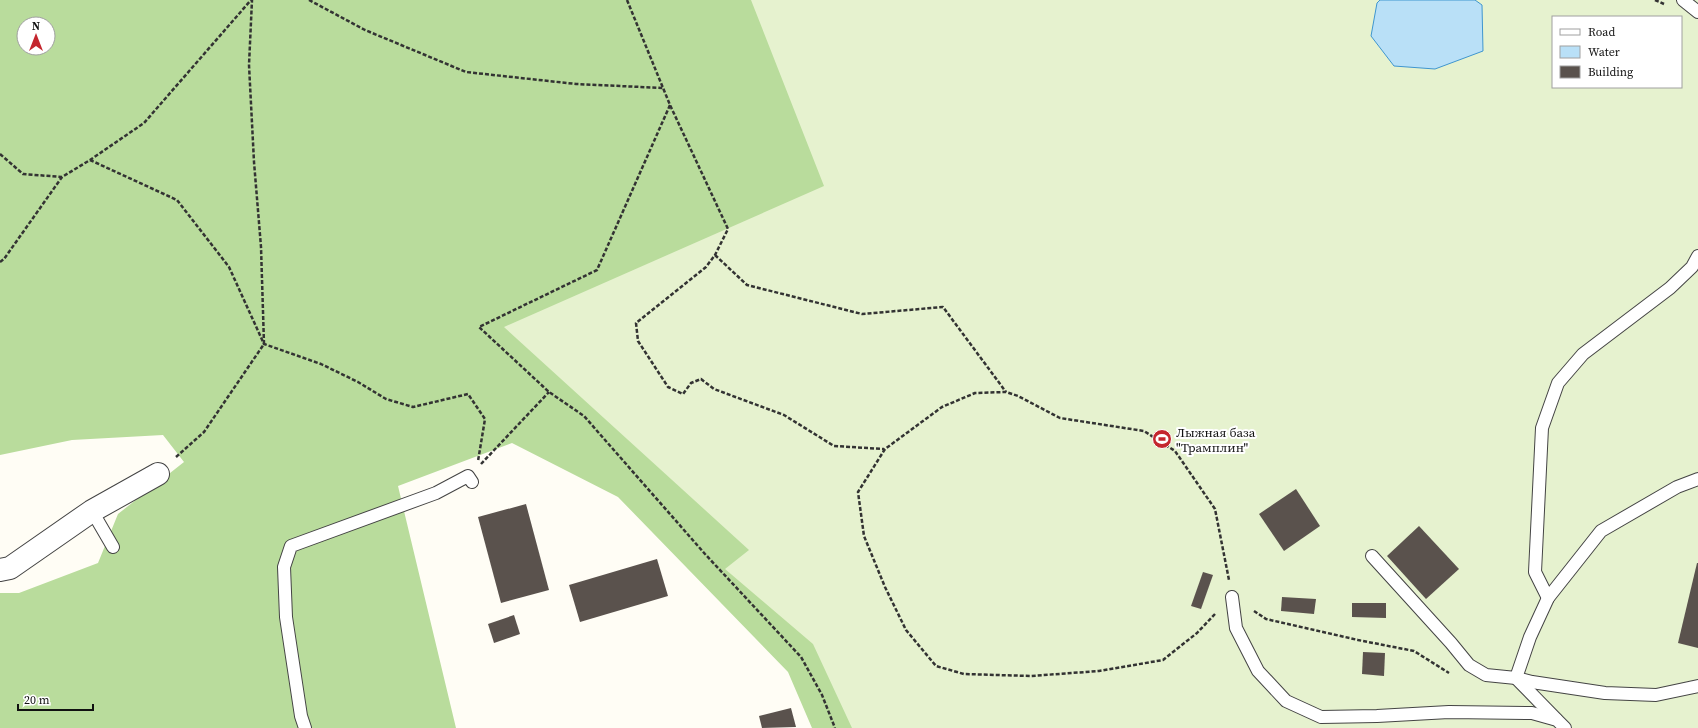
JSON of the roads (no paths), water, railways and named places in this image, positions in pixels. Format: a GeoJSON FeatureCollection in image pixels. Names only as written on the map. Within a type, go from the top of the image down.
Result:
{"type":"FeatureCollection","features":[{"type":"Feature","properties":{"kind":"street"},"geometry":{"type":"LineString","coordinates":[[0,570],[10,568],[92,511],[158,474]]}},
{"type":"Feature","properties":{"kind":"lane"},"geometry":{"type":"LineString","coordinates":[[1684,0],[1698,12]]}},
{"type":"Feature","properties":{"kind":"lane"},"geometry":{"type":"LineString","coordinates":[[1548,598],[1535,572],[1542,428],[1558,382],[1584,354],[1670,288],[1692,267],[1698,256]]}},
{"type":"Feature","properties":{"kind":"lane"},"geometry":{"type":"LineString","coordinates":[[305,728],[301,716],[286,617],[284,567],[291,546],[436,493],[468,476],[472,482]]}},
{"type":"Feature","properties":{"kind":"lane"},"geometry":{"type":"LineString","coordinates":[[1516,678],[1530,638],[1548,598],[1601,531],[1677,487],[1698,479]]}},
{"type":"Feature","properties":{"kind":"lane"},"geometry":{"type":"LineString","coordinates":[[92,511],[113,547]]}},
{"type":"Feature","properties":{"kind":"lane"},"geometry":{"type":"LineString","coordinates":[[1372,556],[1469,665],[1486,675],[1516,678],[1532,682],[1606,693],[1656,695],[1698,686]]}},
{"type":"Feature","properties":{"kind":"lane"},"geometry":{"type":"LineString","coordinates":[[1232,597],[1236,628],[1258,671],[1286,701],[1321,717],[1449,712],[1532,713],[1561,724]]}},
{"type":"Feature","properties":{"kind":"lane"},"geometry":{"type":"LineString","coordinates":[[1516,678],[1561,724]]}},
{"type":"Feature","properties":{"kind":"water"},"geometry":{"type":"Polygon","coordinates":[[[1380,0],[1475,0],[1482,5],[1483,51],[1435,69],[1394,66],[1371,36],[1377,3],[1380,0]]]}},
{"type":"Feature","properties":{"kind":"place","name":"Лыжная база \"Трамплин\""},"geometry":{"type":"Point","coordinates":[1162,439]}}]}
